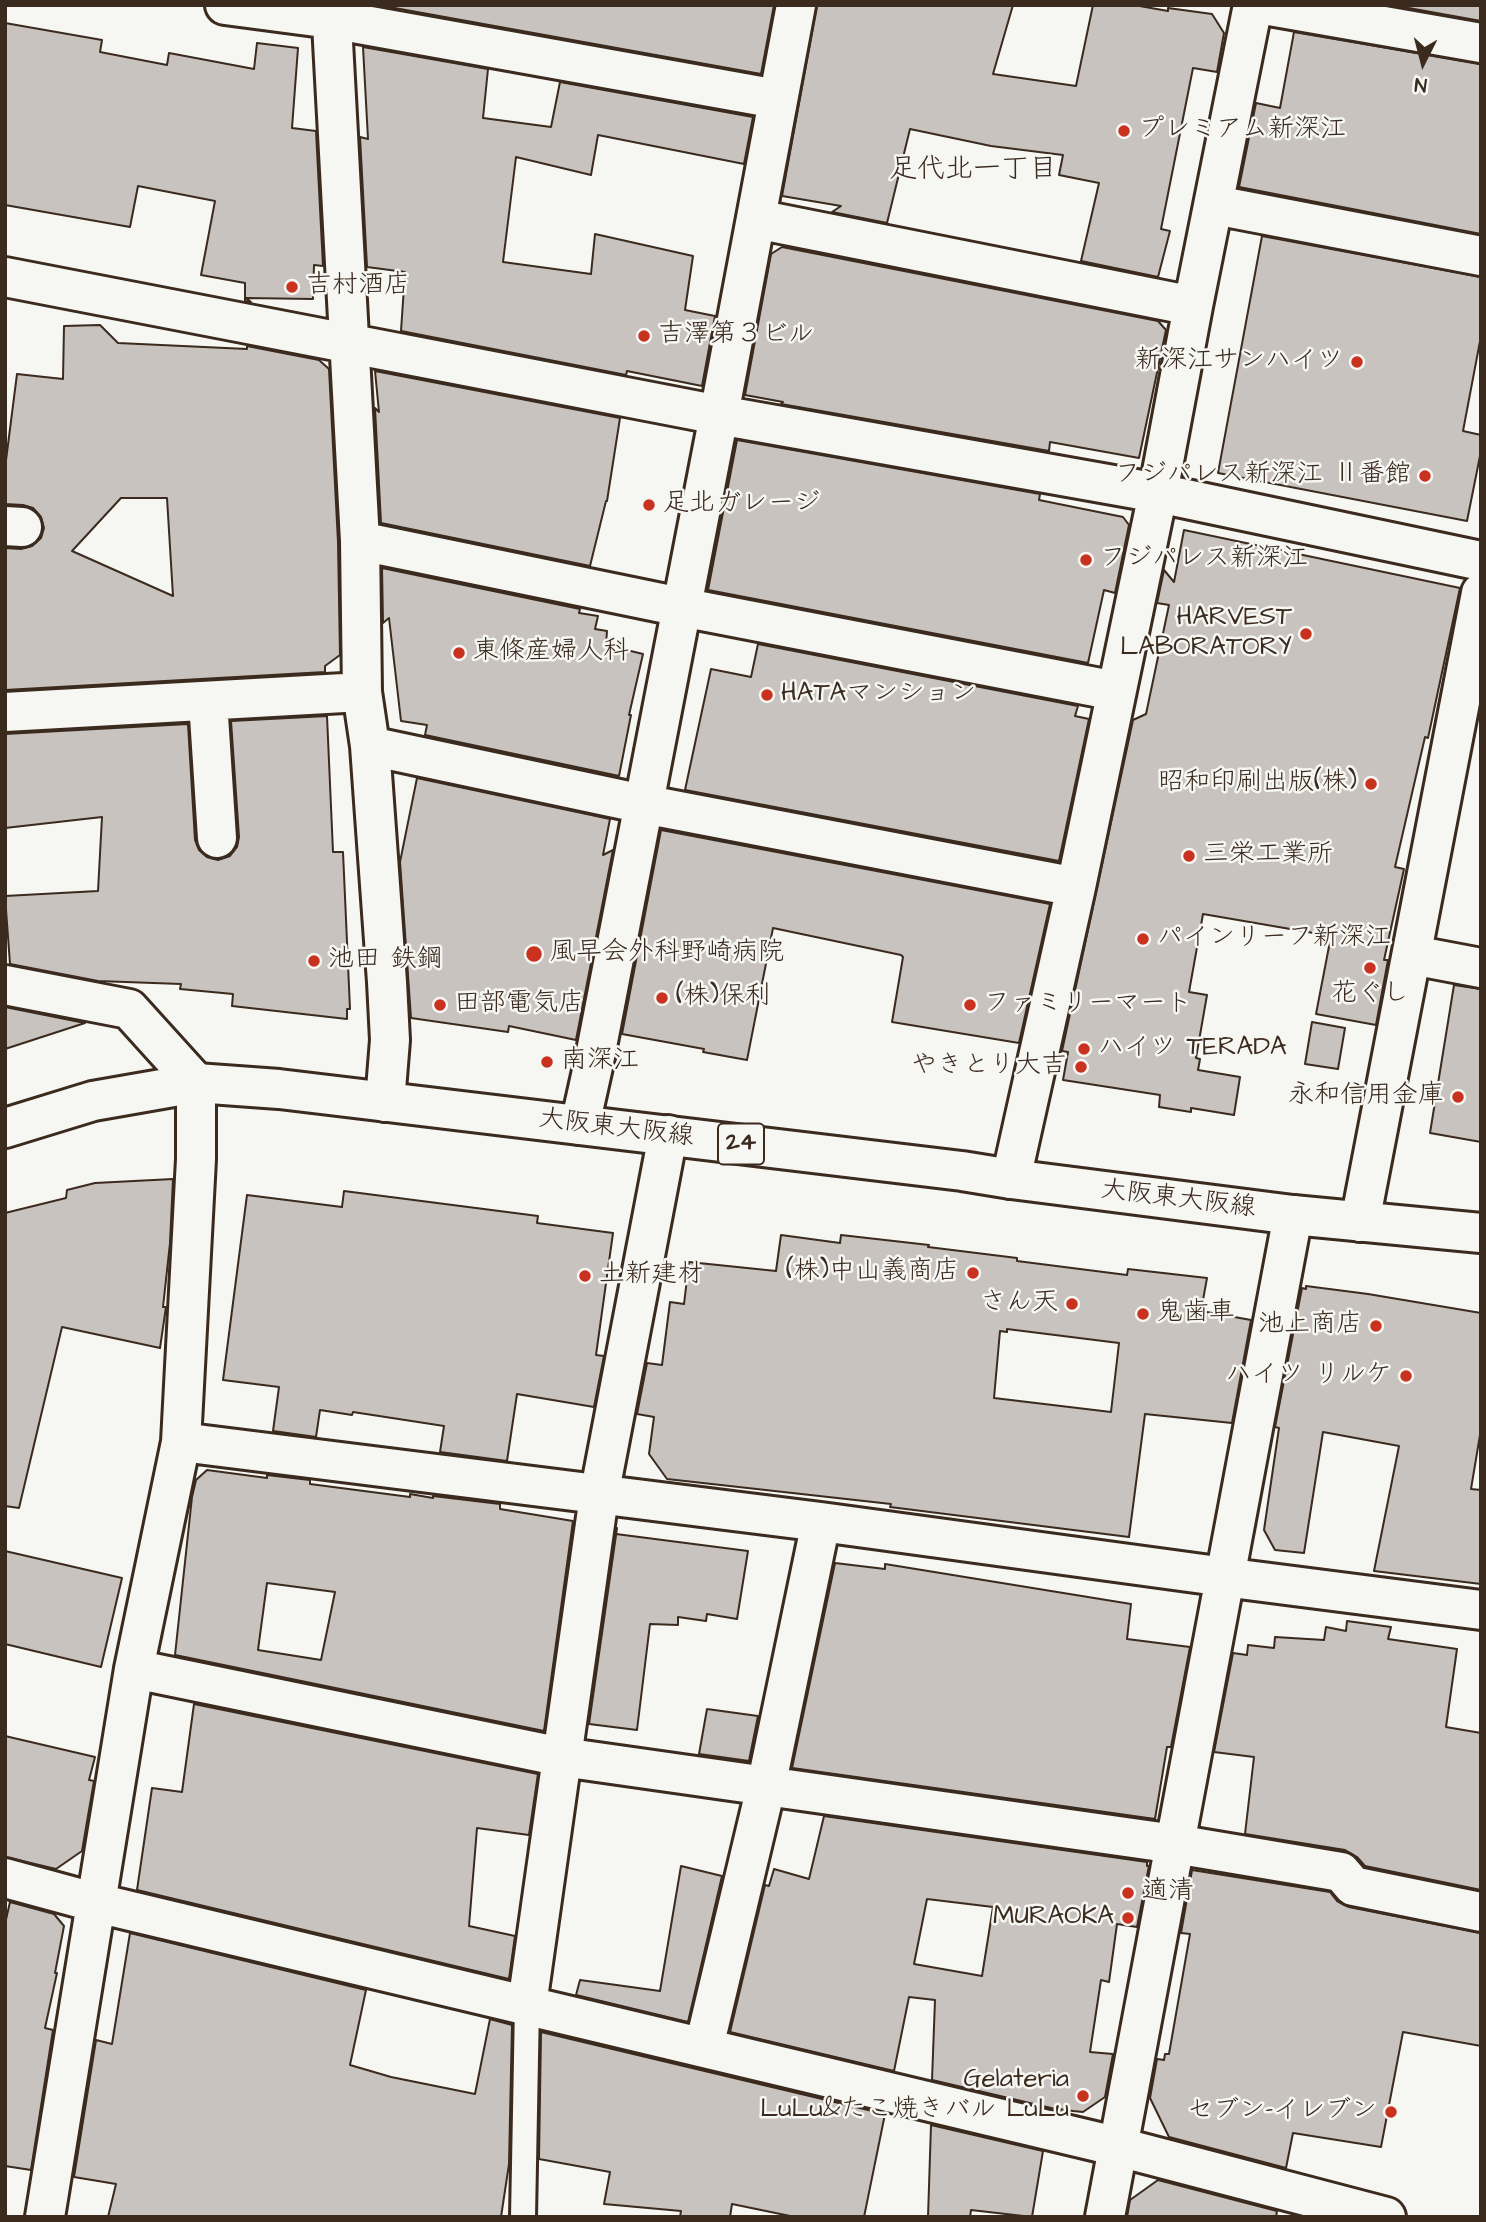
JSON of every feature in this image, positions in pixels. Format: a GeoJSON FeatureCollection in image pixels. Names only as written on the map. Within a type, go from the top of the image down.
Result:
{"type":"FeatureCollection","features":[{"type":"Feature","properties":{"kind":"street"},"geometry":{"type":"LineString","coordinates":[[225,5],[331,12],[777,99]]}},
{"type":"Feature","properties":{"kind":"street"},"geometry":{"type":"LineString","coordinates":[[580,1125],[796,5]]}},
{"type":"Feature","properties":{"kind":"street"},"geometry":{"type":"LineString","coordinates":[[1011,1179],[1076,887],[1158,492],[1253,5]]}},
{"type":"Feature","properties":{"kind":"street"},"geometry":{"type":"LineString","coordinates":[[1264,5],[1481,43]]}},
{"type":"Feature","properties":{"kind":"street"},"geometry":{"type":"LineString","coordinates":[[331,12],[351,343],[360,541],[362,692],[370,746],[390,1040],[385,1102]]}},
{"type":"Feature","properties":{"kind":"street"},"geometry":{"type":"LineString","coordinates":[[1214,205],[1481,256]]}},
{"type":"Feature","properties":{"kind":"street"},"geometry":{"type":"LineString","coordinates":[[756,219],[1193,306]]}},
{"type":"Feature","properties":{"kind":"street"},"geometry":{"type":"LineString","coordinates":[[5,277],[719,415],[1158,492],[1481,561]]}},
{"type":"Feature","properties":{"kind":"street"},"geometry":{"type":"LineString","coordinates":[[360,541],[681,607],[1116,691]]}},
{"type":"Feature","properties":{"kind":"street"},"geometry":{"type":"LineString","coordinates":[[1360,1222],[1481,593]]}},
{"type":"Feature","properties":{"kind":"street"},"geometry":{"type":"LineString","coordinates":[[5,712],[362,692]]}},
{"type":"Feature","properties":{"kind":"street"},"geometry":{"type":"LineString","coordinates":[[208,701],[217,838]]}},
{"type":"Feature","properties":{"kind":"street"},"geometry":{"type":"LineString","coordinates":[[370,746],[643,804],[1076,887]]}},
{"type":"Feature","properties":{"kind":"street"},"geometry":{"type":"LineString","coordinates":[[1412,955],[1481,968]]}},
{"type":"Feature","properties":{"kind":"street"},"geometry":{"type":"LineString","coordinates":[[5,985],[129,1009],[196,1083],[196,1159],[181,1442],[134,1669],[45,2217]]}},
{"type":"Feature","properties":{"kind":"street","name":"大阪東大阪線"},"geometry":{"type":"LineString","coordinates":[[5,1128],[93,1101],[196,1083],[279,1089],[962,1171],[1293,1214],[1481,1233]]}},
{"type":"Feature","properties":{"kind":"street"},"geometry":{"type":"LineString","coordinates":[[527,2005],[599,1496],[668,1135]]}},
{"type":"Feature","properties":{"kind":"street"},"geometry":{"type":"LineString","coordinates":[[1105,2217],[1293,1214]]}},
{"type":"Feature","properties":{"kind":"street"},"geometry":{"type":"LineString","coordinates":[[181,1442],[821,1522],[1481,1610]]}},
{"type":"Feature","properties":{"kind":"street"},"geometry":{"type":"LineString","coordinates":[[704,2047],[766,1787],[821,1522]]}},
{"type":"Feature","properties":{"kind":"street"},"geometry":{"type":"LineString","coordinates":[[134,1669],[562,1757],[1175,1844],[1341,1872],[1353,1886],[1481,1912]]}},
{"type":"Feature","properties":{"kind":"street"},"geometry":{"type":"LineString","coordinates":[[5,1878],[97,1903],[1119,2147],[1386,2217]]}},
{"type":"Feature","properties":{"kind":"lane"},"geometry":{"type":"LineString","coordinates":[[523,2217],[527,2005]]}},
{"type":"Feature","properties":{"kind":"building"},"geometry":{"type":"Polygon","coordinates":[[[378,5],[774,5],[761,74],[378,5]]]}},
{"type":"Feature","properties":{"kind":"building"},"geometry":{"type":"Polygon","coordinates":[[[817,5],[1013,5],[993,74],[1076,86],[1093,5],[1134,5],[1212,14],[1224,33],[1217,72],[1193,68],[1161,229],[1170,231],[1158,277],[1081,261],[1099,183],[1059,175],[1063,155],[991,146],[910,129],[887,223],[832,212],[841,206],[782,196],[817,5]]]}},
{"type":"Feature","properties":{"kind":"building"},"geometry":{"type":"Polygon","coordinates":[[[1392,5],[1481,5],[1481,21],[1392,5]]]}},
{"type":"Feature","properties":{"kind":"building"},"geometry":{"type":"Polygon","coordinates":[[[5,23],[102,40],[100,52],[167,65],[169,53],[254,69],[257,43],[298,48],[292,128],[316,131],[323,266],[314,265],[313,299],[246,298],[251,302],[245,301],[245,283],[201,275],[215,201],[138,186],[130,227],[5,205],[5,23]]]}},
{"type":"Feature","properties":{"kind":"building"},"geometry":{"type":"Polygon","coordinates":[[[1294,32],[1481,64],[1481,234],[1239,187],[1256,103],[1280,108],[1294,32]]]}},
{"type":"Feature","properties":{"kind":"building"},"geometry":{"type":"Polygon","coordinates":[[[363,47],[488,69],[483,118],[551,127],[560,82],[753,117],[744,164],[598,135],[591,175],[516,157],[503,262],[591,274],[595,234],[693,256],[685,310],[715,316],[702,386],[627,371],[626,375],[401,331],[405,272],[367,267],[360,137],[368,139],[363,47]]]}},
{"type":"Feature","properties":{"kind":"building","name":"新深江サンハイツ"},"geometry":{"type":"Polygon","coordinates":[[[1262,236],[1481,277],[1481,336],[1463,431],[1481,435],[1481,451],[1467,521],[1218,473],[1262,236]]]}},
{"type":"Feature","properties":{"kind":"building"},"geometry":{"type":"Polygon","coordinates":[[[782,247],[1158,321],[1166,330],[1139,458],[1050,442],[1049,451],[781,404],[783,402],[745,395],[771,254],[782,247]]]}},
{"type":"Feature","properties":{"kind":"building"},"geometry":{"type":"Polygon","coordinates":[[[100,325],[118,343],[247,349],[247,346],[319,360],[329,369],[338,542],[340,655],[325,666],[325,672],[5,690],[5,548],[21,549],[32,546],[41,538],[44,528],[41,517],[33,508],[5,504],[5,468],[17,374],[63,379],[64,326],[100,325]],[[121,498],[72,551],[173,596],[167,498],[121,498]]]}},
{"type":"Feature","properties":{"kind":"building"},"geometry":{"type":"Polygon","coordinates":[[[375,371],[620,418],[607,501],[590,566],[381,523],[375,408],[379,412],[375,371]]]}},
{"type":"Feature","properties":{"kind":"building"},"geometry":{"type":"Polygon","coordinates":[[[737,440],[1040,494],[1039,500],[1123,517],[1129,525],[1115,593],[1104,590],[1088,663],[708,590],[737,440]]]}},
{"type":"Feature","properties":{"kind":"building"},"geometry":{"type":"Polygon","coordinates":[[[1184,530],[1460,588],[1428,738],[1425,737],[1395,867],[1404,869],[1384,960],[1388,960],[1376,1025],[1316,1014],[1331,936],[1203,914],[1189,992],[1207,995],[1196,1058],[1200,1059],[1198,1070],[1240,1077],[1234,1115],[1191,1108],[1191,1112],[1159,1107],[1160,1095],[1063,1080],[1068,1052],[1062,1051],[1133,720],[1146,714],[1169,605],[1157,603],[1164,570],[1174,582],[1184,530]]]}},
{"type":"Feature","properties":{"kind":"building"},"geometry":{"type":"Polygon","coordinates":[[[382,568],[580,609],[579,613],[598,616],[595,629],[607,631],[606,645],[643,654],[619,776],[425,735],[427,725],[401,721],[389,618],[383,623],[382,568]]]}},
{"type":"Feature","properties":{"kind":"building"},"geometry":{"type":"Polygon","coordinates":[[[758,644],[1078,706],[1075,716],[1089,719],[1059,861],[685,790],[711,669],[751,677],[758,644]]]}},
{"type":"Feature","properties":{"kind":"building"},"geometry":{"type":"Polygon","coordinates":[[[327,716],[333,852],[343,852],[350,1009],[347,1009],[347,1019],[232,1006],[233,994],[180,989],[181,984],[98,981],[10,964],[5,896],[98,891],[102,817],[5,828],[5,734],[188,724],[195,840],[199,850],[207,857],[218,860],[230,856],[237,847],[239,837],[231,721],[327,716]]]}},
{"type":"Feature","properties":{"kind":"building"},"geometry":{"type":"Polygon","coordinates":[[[417,778],[610,819],[603,855],[613,850],[576,1040],[509,1026],[508,1032],[411,1018],[400,862],[417,778]]]}},
{"type":"Feature","properties":{"kind":"building"},"geometry":{"type":"Polygon","coordinates":[[[661,830],[1050,904],[1019,1043],[892,1022],[903,957],[901,955],[773,928],[747,1060],[622,1034],[661,830]]]}},
{"type":"Feature","properties":{"kind":"building","name":"永和信用金庫"},"geometry":{"type":"Polygon","coordinates":[[[1454,985],[1481,989],[1481,1142],[1430,1133],[1454,985]]]}},
{"type":"Feature","properties":{"kind":"building"},"geometry":{"type":"Polygon","coordinates":[[[5,1007],[85,1023],[5,1049],[5,1007]]]}},
{"type":"Feature","properties":{"kind":"building"},"geometry":{"type":"Polygon","coordinates":[[[1312,1022],[1345,1028],[1338,1069],[1305,1064],[1312,1022]]]}},
{"type":"Feature","properties":{"kind":"building"},"geometry":{"type":"Polygon","coordinates":[[[173,1179],[163,1307],[166,1307],[160,1348],[62,1327],[19,1508],[5,1506],[5,1213],[66,1198],[67,1190],[95,1183],[173,1179]]]}},
{"type":"Feature","properties":{"kind":"building"},"geometry":{"type":"Polygon","coordinates":[[[344,1191],[538,1216],[537,1223],[613,1233],[596,1355],[604,1356],[594,1407],[517,1394],[507,1461],[440,1452],[444,1426],[353,1412],[352,1415],[320,1410],[316,1437],[273,1431],[279,1387],[223,1380],[247,1195],[342,1207],[344,1191]]]}},
{"type":"Feature","properties":{"kind":"building"},"geometry":{"type":"Polygon","coordinates":[[[781,1235],[840,1243],[841,1235],[929,1245],[928,1247],[1017,1258],[1017,1261],[1127,1275],[1128,1269],[1207,1278],[1201,1311],[1251,1320],[1232,1423],[1145,1414],[1129,1537],[890,1507],[891,1504],[667,1479],[649,1454],[654,1417],[637,1414],[647,1363],[662,1365],[670,1302],[684,1304],[689,1262],[776,1271],[781,1235]],[[1007,1329],[1007,1332],[1000,1331],[994,1398],[1111,1412],[1119,1343],[1007,1329]]]}},
{"type":"Feature","properties":{"kind":"building"},"geometry":{"type":"Polygon","coordinates":[[[1306,1286],[1481,1313],[1481,1429],[1471,1489],[1481,1490],[1481,1584],[1374,1571],[1399,1446],[1323,1432],[1304,1553],[1275,1550],[1264,1530],[1279,1428],[1275,1427],[1302,1288],[1306,1289],[1306,1286]]]}},
{"type":"Feature","properties":{"kind":"building"},"geometry":{"type":"Polygon","coordinates":[[[207,1470],[267,1478],[267,1475],[310,1480],[310,1484],[410,1497],[410,1494],[500,1504],[500,1509],[573,1521],[544,1731],[175,1655],[196,1480],[207,1470]],[[267,1583],[258,1650],[321,1660],[335,1592],[267,1583]]]}},
{"type":"Feature","properties":{"kind":"building"},"geometry":{"type":"Polygon","coordinates":[[[616,1534],[748,1551],[737,1619],[707,1614],[706,1621],[678,1617],[678,1625],[650,1624],[637,1730],[589,1724],[616,1534]]]}},
{"type":"Feature","properties":{"kind":"building"},"geometry":{"type":"Polygon","coordinates":[[[5,1551],[122,1578],[101,1667],[5,1644],[5,1551]]]}},
{"type":"Feature","properties":{"kind":"building"},"geometry":{"type":"Polygon","coordinates":[[[835,1563],[885,1569],[885,1564],[1131,1604],[1127,1639],[1190,1647],[1171,1747],[1167,1747],[1155,1819],[792,1768],[835,1563]]]}},
{"type":"Feature","properties":{"kind":"building"},"geometry":{"type":"Polygon","coordinates":[[[1347,1621],[1391,1627],[1388,1639],[1457,1649],[1446,1727],[1481,1733],[1481,1890],[1365,1866],[1345,1850],[1245,1834],[1254,1757],[1214,1752],[1233,1653],[1247,1655],[1248,1645],[1274,1648],[1275,1637],[1324,1640],[1326,1627],[1346,1631],[1347,1621]]]}},
{"type":"Feature","properties":{"kind":"building"},"geometry":{"type":"Polygon","coordinates":[[[194,1704],[538,1774],[529,1835],[477,1828],[469,1926],[515,1936],[509,1979],[137,1890],[152,1788],[182,1792],[194,1704]]]}},
{"type":"Feature","properties":{"kind":"building"},"geometry":{"type":"Polygon","coordinates":[[[707,1709],[758,1716],[749,1761],[699,1754],[707,1709]]]}},
{"type":"Feature","properties":{"kind":"building"},"geometry":{"type":"Polygon","coordinates":[[[5,1736],[95,1757],[89,1780],[94,1781],[82,1851],[56,1869],[5,1857],[5,1736]]]}},
{"type":"Feature","properties":{"kind":"building"},"geometry":{"type":"Polygon","coordinates":[[[824,1816],[1147,1862],[1149,1866],[1137,1927],[1117,1924],[1109,1982],[1101,1980],[1090,2052],[1113,2054],[1105,2097],[1083,2112],[1051,2108],[932,2080],[935,2000],[909,1997],[894,2071],[730,2032],[765,1885],[769,1886],[774,1869],[809,1879],[824,1816]],[[927,1899],[914,1964],[982,1976],[993,1907],[927,1899]]]}},
{"type":"Feature","properties":{"kind":"building"},"geometry":{"type":"Polygon","coordinates":[[[681,1866],[722,1876],[688,2022],[576,1995],[580,1980],[660,1991],[681,1866]]]}},
{"type":"Feature","properties":{"kind":"building"},"geometry":{"type":"Polygon","coordinates":[[[1192,1870],[1330,1892],[1337,1901],[1349,1907],[1481,1933],[1481,2046],[1403,2032],[1381,2147],[1293,2133],[1286,2168],[1169,2137],[1150,2098],[1157,2059],[1164,2060],[1165,2054],[1169,2054],[1190,1934],[1181,1933],[1192,1870]]]}},
{"type":"Feature","properties":{"kind":"building"},"geometry":{"type":"Polygon","coordinates":[[[10,1902],[54,1914],[64,1926],[45,2028],[53,2030],[31,2170],[5,2166],[5,1924],[10,1902]]]}},
{"type":"Feature","properties":{"kind":"building"},"geometry":{"type":"Polygon","coordinates":[[[130,1933],[366,1990],[350,2065],[391,2077],[475,2094],[490,2019],[512,2025],[509,2164],[501,2217],[108,2217],[116,2184],[74,2177],[96,2040],[112,2044],[130,1933]]]}},
{"type":"Feature","properties":{"kind":"building"},"geometry":{"type":"Polygon","coordinates":[[[541,2032],[885,2114],[864,2217],[795,2217],[732,2204],[730,2217],[680,2217],[681,2211],[604,2204],[610,2172],[539,2159],[541,2032]]]}},
{"type":"Feature","properties":{"kind":"building"},"geometry":{"type":"Polygon","coordinates":[[[931,2125],[1043,2151],[1032,2217],[971,2210],[970,2217],[928,2217],[931,2125]]]}},
{"type":"Feature","properties":{"kind":"building"},"geometry":{"type":"Polygon","coordinates":[[[1158,2180],[1277,2211],[1276,2217],[1127,2217],[1130,2200],[1158,2180]]]}},
{"type":"Feature","properties":{"kind":"place","name":"プレミアム新深江"},"geometry":{"type":"Point","coordinates":[1124,131]}},
{"type":"Feature","properties":{"kind":"place","name":"吉村酒店"},"geometry":{"type":"Point","coordinates":[292,287]}},
{"type":"Feature","properties":{"kind":"place","name":"吉澤第３ビル"},"geometry":{"type":"Point","coordinates":[644,336]}},
{"type":"Feature","properties":{"kind":"place","name":"新深江サンハイツ"},"geometry":{"type":"Point","coordinates":[1357,362]}},
{"type":"Feature","properties":{"kind":"place","name":"フジパレス新深江 Ⅱ番館"},"geometry":{"type":"Point","coordinates":[1425,476]}},
{"type":"Feature","properties":{"kind":"place","name":"足北ガレージ"},"geometry":{"type":"Point","coordinates":[649,505]}},
{"type":"Feature","properties":{"kind":"place","name":"フジパレス新深江"},"geometry":{"type":"Point","coordinates":[1086,560]}},
{"type":"Feature","properties":{"kind":"place","name":"HARVEST LABORATORY"},"geometry":{"type":"Point","coordinates":[1306,634]}},
{"type":"Feature","properties":{"kind":"place","name":"東條産婦人科"},"geometry":{"type":"Point","coordinates":[459,653]}},
{"type":"Feature","properties":{"kind":"place","name":"HATAマンション"},"geometry":{"type":"Point","coordinates":[767,695]}},
{"type":"Feature","properties":{"kind":"place","name":"昭和印刷出版(株)"},"geometry":{"type":"Point","coordinates":[1371,784]}},
{"type":"Feature","properties":{"kind":"place","name":"三栄工業所"},"geometry":{"type":"Point","coordinates":[1189,856]}},
{"type":"Feature","properties":{"kind":"place","name":"パインリーフ新深江"},"geometry":{"type":"Point","coordinates":[1143,939]}},
{"type":"Feature","properties":{"kind":"place","name":"風早会外科野崎病院"},"geometry":{"type":"Point","coordinates":[534,954]}},
{"type":"Feature","properties":{"kind":"place","name":"池田 鉄鋼"},"geometry":{"type":"Point","coordinates":[314,961]}},
{"type":"Feature","properties":{"kind":"place","name":"花ぐし"},"geometry":{"type":"Point","coordinates":[1370,968]}},
{"type":"Feature","properties":{"kind":"place","name":"(株)保利"},"geometry":{"type":"Point","coordinates":[662,998]}},
{"type":"Feature","properties":{"kind":"place","name":"田部電気店"},"geometry":{"type":"Point","coordinates":[440,1005]}},
{"type":"Feature","properties":{"kind":"place","name":"ファミリーマート"},"geometry":{"type":"Point","coordinates":[970,1005]}},
{"type":"Feature","properties":{"kind":"place","name":"ハイツ TERADA"},"geometry":{"type":"Point","coordinates":[1084,1049]}},
{"type":"Feature","properties":{"kind":"place","name":"南深江"},"geometry":{"type":"Point","coordinates":[547,1062]}},
{"type":"Feature","properties":{"kind":"place","name":"やきとり大吉"},"geometry":{"type":"Point","coordinates":[1081,1067]}},
{"type":"Feature","properties":{"kind":"place","name":"永和信用金庫"},"geometry":{"type":"Point","coordinates":[1458,1097]}},
{"type":"Feature","properties":{"kind":"place","name":"(株)中山義商店"},"geometry":{"type":"Point","coordinates":[973,1273]}},
{"type":"Feature","properties":{"kind":"place","name":"土新建材"},"geometry":{"type":"Point","coordinates":[585,1276]}},
{"type":"Feature","properties":{"kind":"place","name":"さん天"},"geometry":{"type":"Point","coordinates":[1072,1304]}},
{"type":"Feature","properties":{"kind":"place","name":"鬼歯車"},"geometry":{"type":"Point","coordinates":[1143,1314]}},
{"type":"Feature","properties":{"kind":"place","name":"池上商店"},"geometry":{"type":"Point","coordinates":[1376,1326]}},
{"type":"Feature","properties":{"kind":"place","name":"ハイツ リルケ"},"geometry":{"type":"Point","coordinates":[1406,1376]}},
{"type":"Feature","properties":{"kind":"place","name":"適清"},"geometry":{"type":"Point","coordinates":[1128,1893]}},
{"type":"Feature","properties":{"kind":"place","name":"MURAOKA"},"geometry":{"type":"Point","coordinates":[1128,1918]}},
{"type":"Feature","properties":{"kind":"place","name":"Gelateria LuLu&たこ焼きバル LuLu"},"geometry":{"type":"Point","coordinates":[1083,2096]}},
{"type":"Feature","properties":{"kind":"place","name":"セブン-イレブン"},"geometry":{"type":"Point","coordinates":[1391,2112]}},
{"type":"Feature","properties":{"kind":"district","name":"足代北一丁目"},"geometry":{"type":"Point","coordinates":[973,171]}}]}
